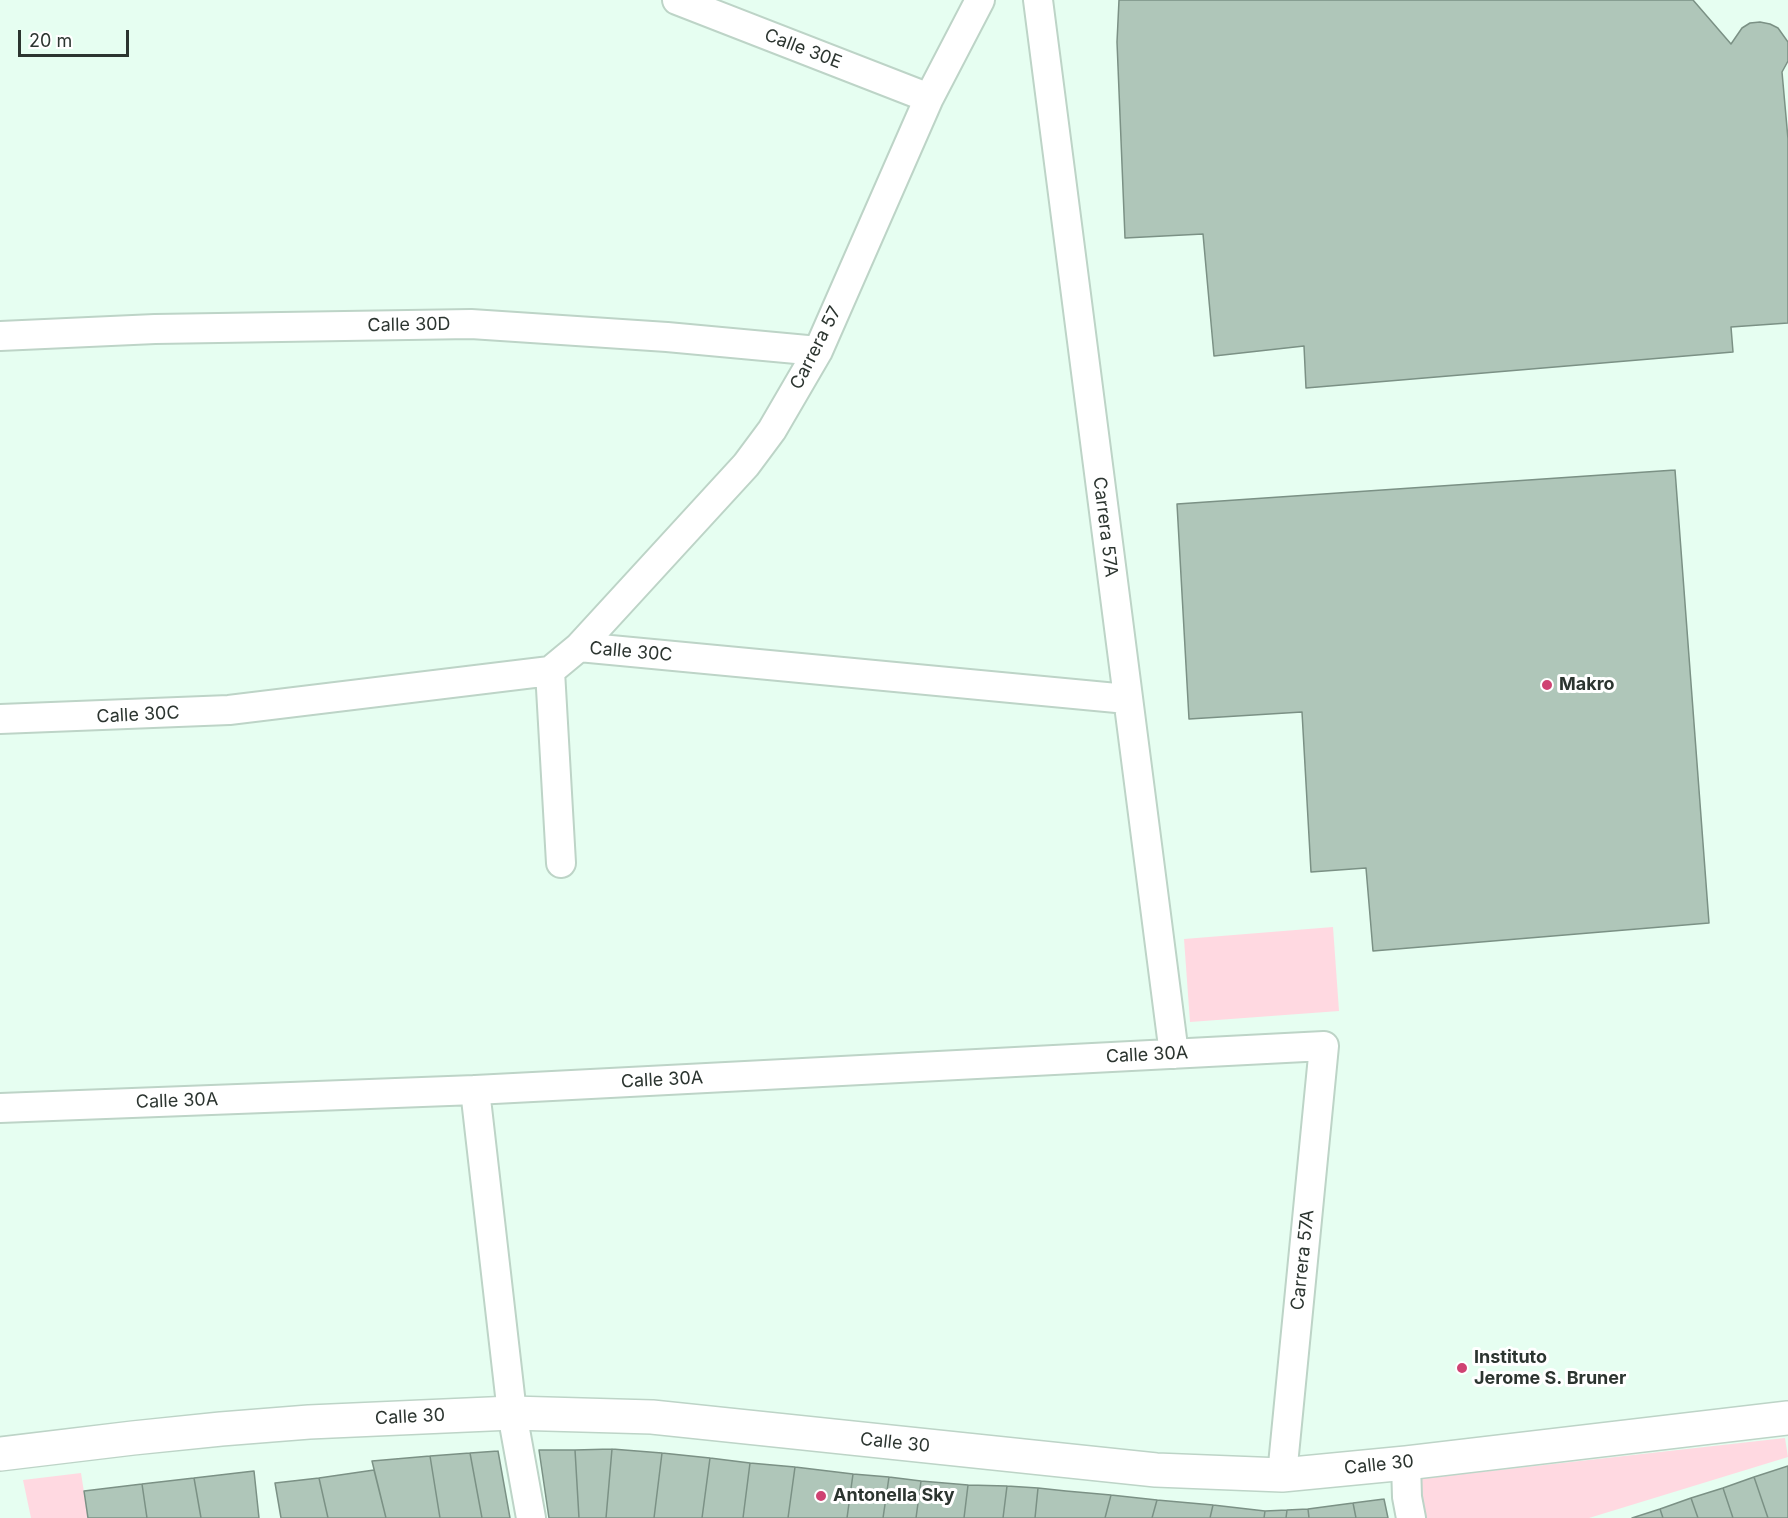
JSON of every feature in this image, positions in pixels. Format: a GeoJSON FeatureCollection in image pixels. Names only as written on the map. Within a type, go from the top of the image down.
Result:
{"type":"FeatureCollection","features":[{"type":"Feature","properties":{"kind":"main road","name":"Calle 30"},"geometry":{"type":"LineString","coordinates":[[0,1454],[221,1429],[403,1417],[512,1413],[652,1417],[1156,1470],[1282,1474],[1406,1463],[1788,1418]]}},
{"type":"Feature","properties":{"kind":"street","name":"Calle 30E"},"geometry":{"type":"LineString","coordinates":[[677,0],[929,98]]}},
{"type":"Feature","properties":{"kind":"street","name":"Carrera 57"},"geometry":{"type":"LineString","coordinates":[[579,647],[751,458],[772,430],[818,351],[929,98],[980,0]]}},
{"type":"Feature","properties":{"kind":"street","name":"Carrera 57A"},"geometry":{"type":"LineString","coordinates":[[1038,0],[1173,1054]]}},
{"type":"Feature","properties":{"kind":"street","name":"Calle 30D"},"geometry":{"type":"LineString","coordinates":[[0,336],[167,329],[471,324],[667,337],[818,351]]}},
{"type":"Feature","properties":{"kind":"street","name":"Calle 30C"},"geometry":{"type":"LineString","coordinates":[[0,719],[229,710],[550,671],[579,647],[1127,699]]}},
{"type":"Feature","properties":{"kind":"street"},"geometry":{"type":"LineString","coordinates":[[550,671],[561,863]]}},
{"type":"Feature","properties":{"kind":"street","name":"Carrera 57A"},"geometry":{"type":"LineString","coordinates":[[1282,1474],[1324,1046]]}},
{"type":"Feature","properties":{"kind":"street","name":"Calle 30A"},"geometry":{"type":"LineString","coordinates":[[0,1108],[475,1090],[1324,1046]]}},
{"type":"Feature","properties":{"kind":"street"},"geometry":{"type":"LineString","coordinates":[[475,1090],[512,1413],[531,1518]]}},
{"type":"Feature","properties":{"kind":"street"},"geometry":{"type":"LineString","coordinates":[[1406,1463],[1407,1497],[1411,1518]]}},
{"type":"Feature","properties":{"kind":"shaded area"},"geometry":{"type":"Polygon","coordinates":[[[1333,927],[1339,1011],[1190,1022],[1184,939],[1333,927]]]}},
{"type":"Feature","properties":{"kind":"shaded area"},"geometry":{"type":"Polygon","coordinates":[[[1785,1438],[1788,1457],[1589,1518],[1426,1518],[1419,1479],[1785,1438]]]}},
{"type":"Feature","properties":{"kind":"shaded area"},"geometry":{"type":"Polygon","coordinates":[[[81,1473],[88,1518],[31,1518],[23,1480],[81,1473]]]}},
{"type":"Feature","properties":{"kind":"building"},"geometry":{"type":"Polygon","coordinates":[[[1119,0],[1693,0],[1731,44],[1742,28],[1750,23],[1770,24],[1778,28],[1788,42],[1788,61],[1782,72],[1788,139],[1788,323],[1731,327],[1733,352],[1306,388],[1304,346],[1214,356],[1203,234],[1125,238],[1117,42],[1119,0]]]}},
{"type":"Feature","properties":{"kind":"building"},"geometry":{"type":"Polygon","coordinates":[[[1675,470],[1709,923],[1373,951],[1366,868],[1311,872],[1302,712],[1189,719],[1177,504],[1675,470]]]}},
{"type":"Feature","properties":{"kind":"building"},"geometry":{"type":"Polygon","coordinates":[[[612,1449],[662,1453],[654,1518],[606,1518],[612,1449]]]}},
{"type":"Feature","properties":{"kind":"building"},"geometry":{"type":"Polygon","coordinates":[[[612,1449],[606,1518],[579,1518],[575,1450],[612,1449]]]}},
{"type":"Feature","properties":{"kind":"building"},"geometry":{"type":"Polygon","coordinates":[[[539,1450],[575,1450],[579,1518],[549,1518],[539,1450]]]}},
{"type":"Feature","properties":{"kind":"building"},"geometry":{"type":"Polygon","coordinates":[[[498,1451],[510,1518],[482,1518],[470,1453],[498,1451]]]}},
{"type":"Feature","properties":{"kind":"building"},"geometry":{"type":"Polygon","coordinates":[[[470,1453],[482,1518],[440,1518],[430,1456],[470,1453]]]}},
{"type":"Feature","properties":{"kind":"building"},"geometry":{"type":"Polygon","coordinates":[[[662,1453],[710,1458],[702,1518],[654,1518],[662,1453]]]}},
{"type":"Feature","properties":{"kind":"building"},"geometry":{"type":"Polygon","coordinates":[[[430,1456],[440,1518],[386,1518],[372,1461],[430,1456]]]}},
{"type":"Feature","properties":{"kind":"building"},"geometry":{"type":"Polygon","coordinates":[[[710,1458],[750,1463],[743,1518],[702,1518],[710,1458]]]}},
{"type":"Feature","properties":{"kind":"building"},"geometry":{"type":"Polygon","coordinates":[[[750,1463],[795,1467],[788,1518],[743,1518],[750,1463]]]}},
{"type":"Feature","properties":{"kind":"building"},"geometry":{"type":"Polygon","coordinates":[[[1788,1466],[1788,1518],[1768,1518],[1754,1477],[1788,1466]]]}},
{"type":"Feature","properties":{"kind":"building","name":"Antonella Sky"},"geometry":{"type":"Polygon","coordinates":[[[795,1467],[853,1474],[847,1518],[788,1518],[795,1467]]]}},
{"type":"Feature","properties":{"kind":"building"},"geometry":{"type":"Polygon","coordinates":[[[374,1470],[386,1518],[328,1518],[319,1478],[374,1470]]]}},
{"type":"Feature","properties":{"kind":"building"},"geometry":{"type":"Polygon","coordinates":[[[254,1471],[259,1518],[201,1518],[194,1478],[254,1471]]]}},
{"type":"Feature","properties":{"kind":"building"},"geometry":{"type":"Polygon","coordinates":[[[853,1474],[889,1477],[883,1518],[847,1518],[853,1474]]]}},
{"type":"Feature","properties":{"kind":"building"},"geometry":{"type":"Polygon","coordinates":[[[889,1477],[921,1481],[916,1518],[883,1518],[889,1477]]]}},
{"type":"Feature","properties":{"kind":"building"},"geometry":{"type":"Polygon","coordinates":[[[1754,1477],[1768,1518],[1733,1518],[1723,1488],[1754,1477]]]}},
{"type":"Feature","properties":{"kind":"building"},"geometry":{"type":"Polygon","coordinates":[[[194,1478],[201,1518],[147,1518],[142,1484],[194,1478]]]}},
{"type":"Feature","properties":{"kind":"building"},"geometry":{"type":"Polygon","coordinates":[[[319,1478],[328,1518],[281,1518],[275,1483],[319,1478]]]}},
{"type":"Feature","properties":{"kind":"building"},"geometry":{"type":"Polygon","coordinates":[[[921,1481],[968,1485],[964,1518],[916,1518],[921,1481]]]}},
{"type":"Feature","properties":{"kind":"building"},"geometry":{"type":"Polygon","coordinates":[[[142,1484],[147,1518],[88,1518],[84,1491],[142,1484]]]}},
{"type":"Feature","properties":{"kind":"building"},"geometry":{"type":"Polygon","coordinates":[[[968,1485],[1007,1486],[1003,1518],[964,1518],[968,1485]]]}},
{"type":"Feature","properties":{"kind":"building"},"geometry":{"type":"Polygon","coordinates":[[[1007,1486],[1038,1488],[1035,1518],[1003,1518],[1007,1486]]]}},
{"type":"Feature","properties":{"kind":"building"},"geometry":{"type":"Polygon","coordinates":[[[1038,1488],[1111,1495],[1105,1518],[1035,1518],[1038,1488]]]}},
{"type":"Feature","properties":{"kind":"building"},"geometry":{"type":"Polygon","coordinates":[[[1723,1488],[1733,1518],[1698,1518],[1691,1498],[1723,1488]]]}},
{"type":"Feature","properties":{"kind":"building"},"geometry":{"type":"Polygon","coordinates":[[[1111,1495],[1157,1500],[1152,1518],[1105,1518],[1111,1495]]]}},
{"type":"Feature","properties":{"kind":"building"},"geometry":{"type":"Polygon","coordinates":[[[1691,1498],[1698,1518],[1663,1518],[1660,1509],[1691,1498]]]}},
{"type":"Feature","properties":{"kind":"building"},"geometry":{"type":"Polygon","coordinates":[[[1384,1499],[1388,1518],[1356,1518],[1353,1503],[1384,1499]]]}},
{"type":"Feature","properties":{"kind":"building"},"geometry":{"type":"Polygon","coordinates":[[[1157,1500],[1213,1505],[1210,1518],[1152,1518],[1157,1500]]]}},
{"type":"Feature","properties":{"kind":"building"},"geometry":{"type":"Polygon","coordinates":[[[1353,1503],[1356,1518],[1309,1518],[1308,1509],[1353,1503]]]}},
{"type":"Feature","properties":{"kind":"building"},"geometry":{"type":"Polygon","coordinates":[[[1213,1505],[1265,1511],[1264,1518],[1210,1518],[1213,1505]]]}},
{"type":"Feature","properties":{"kind":"building"},"geometry":{"type":"Polygon","coordinates":[[[1308,1509],[1309,1518],[1286,1518],[1287,1510],[1308,1509]]]}},
{"type":"Feature","properties":{"kind":"building"},"geometry":{"type":"Polygon","coordinates":[[[1660,1509],[1663,1518],[1632,1518],[1660,1509]]]}},
{"type":"Feature","properties":{"kind":"building"},"geometry":{"type":"Polygon","coordinates":[[[1287,1510],[1286,1518],[1264,1518],[1265,1511],[1287,1510]]]}},
{"type":"Feature","properties":{"kind":"place","name":"Makro"},"geometry":{"type":"Point","coordinates":[1547,685]}},
{"type":"Feature","properties":{"kind":"place","name":"Instituto Jerome S. Bruner"},"geometry":{"type":"Point","coordinates":[1462,1368]}},
{"type":"Feature","properties":{"kind":"place","name":"Antonella Sky"},"geometry":{"type":"Point","coordinates":[821,1496]}}]}
